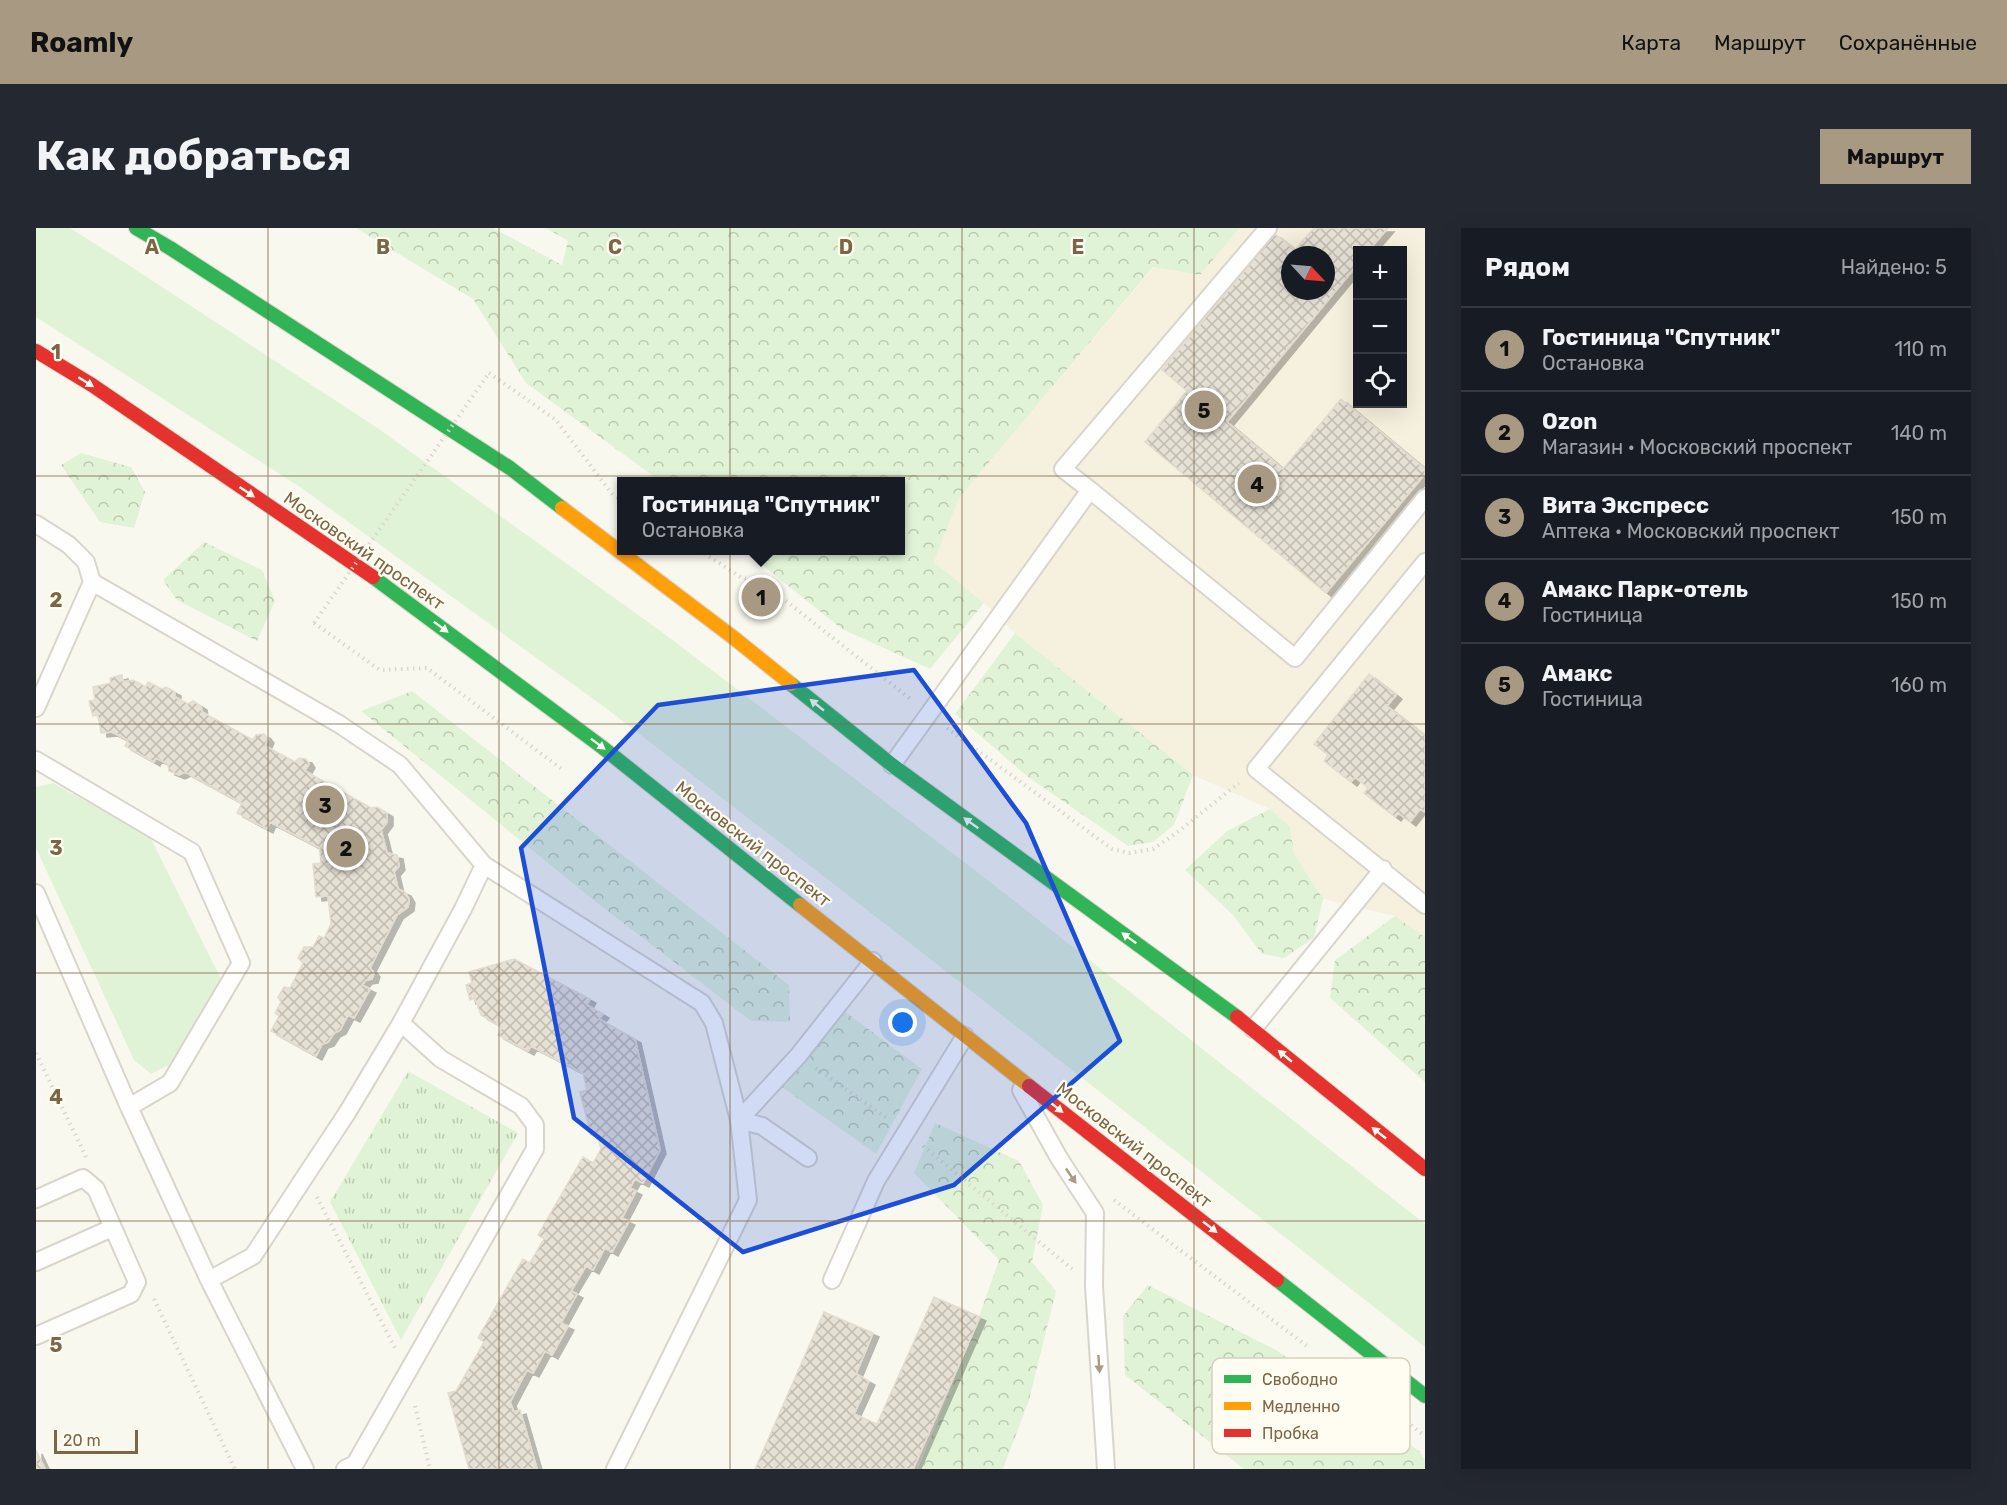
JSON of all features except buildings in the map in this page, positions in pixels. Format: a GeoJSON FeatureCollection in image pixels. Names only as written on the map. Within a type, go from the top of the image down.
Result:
{"type":"FeatureCollection","features":[{"type":"Feature","properties":{"kind":"main road"},"geometry":{"type":"LineString","coordinates":[[136,228],[510,468],[617,549]]}},
{"type":"Feature","properties":{"kind":"main road","name":"Московский проспект"},"geometry":{"type":"LineString","coordinates":[[36,351],[92,385],[352,561],[602,747],[965,1036],[1376,1358]]}},
{"type":"Feature","properties":{"kind":"main road"},"geometry":{"type":"LineString","coordinates":[[625,555],[734,638],[892,765],[1253,1029],[1425,1169]]}},
{"type":"Feature","properties":{"kind":"main road","name":"Московский проспект"},"geometry":{"type":"LineString","coordinates":[[1410,1384],[1425,1396]]}},
{"type":"Feature","properties":{"kind":"lane"},"geometry":{"type":"LineString","coordinates":[[1269,228],[1063,469],[1295,658],[1425,498]]}},
{"type":"Feature","properties":{"kind":"lane"},"geometry":{"type":"LineString","coordinates":[[892,765],[1090,490]]}},
{"type":"Feature","properties":{"kind":"lane"},"geometry":{"type":"LineString","coordinates":[[36,524],[69,545],[86,562],[92,582],[36,708]]}},
{"type":"Feature","properties":{"kind":"lane"},"geometry":{"type":"LineString","coordinates":[[1425,562],[1256,769],[1425,905]]}},
{"type":"Feature","properties":{"kind":"lane"},"geometry":{"type":"LineString","coordinates":[[92,582],[339,724],[400,765],[484,864],[702,1003],[714,1023],[739,1120],[747,1200],[615,1469]]}},
{"type":"Feature","properties":{"kind":"lane"},"geometry":{"type":"LineString","coordinates":[[36,760],[192,852],[241,963],[170,1083],[129,1107]]}},
{"type":"Feature","properties":{"kind":"lane"},"geometry":{"type":"LineString","coordinates":[[209,1280],[253,1256],[347,1113],[401,1023],[463,909],[484,864]]}},
{"type":"Feature","properties":{"kind":"lane"},"geometry":{"type":"LineString","coordinates":[[1253,1029],[1383,869]]}},
{"type":"Feature","properties":{"kind":"lane"},"geometry":{"type":"LineString","coordinates":[[36,893],[129,1107],[209,1280],[305,1469]]}},
{"type":"Feature","properties":{"kind":"lane"},"geometry":{"type":"LineString","coordinates":[[739,1120],[798,1056],[873,961]]}},
{"type":"Feature","properties":{"kind":"lane"},"geometry":{"type":"LineString","coordinates":[[345,1469],[355,1464],[535,1149],[535,1125],[521,1106],[441,1059],[401,1023]]}},
{"type":"Feature","properties":{"kind":"lane"},"geometry":{"type":"LineString","coordinates":[[831,1280],[876,1181],[965,1036]]}},
{"type":"Feature","properties":{"kind":"lane"},"geometry":{"type":"LineString","coordinates":[[1010,1071],[1059,1158],[1095,1213],[1094,1286],[1106,1469]]}},
{"type":"Feature","properties":{"kind":"lane"},"geometry":{"type":"LineString","coordinates":[[739,1120],[762,1126],[807,1158]]}},
{"type":"Feature","properties":{"kind":"lane"},"geometry":{"type":"LineString","coordinates":[[36,1199],[83,1178],[96,1190],[136,1282],[131,1294],[36,1336]]}},
{"type":"Feature","properties":{"kind":"lane"},"geometry":{"type":"LineString","coordinates":[[36,1262],[112,1227]]}},
{"type":"Feature","properties":{"kind":"path"},"geometry":{"type":"LineString","coordinates":[[563,770],[427,668],[380,670],[314,624],[489,373],[556,420],[617,498]]}},
{"type":"Feature","properties":{"kind":"path"},"geometry":{"type":"LineString","coordinates":[[707,555],[742,578],[762,582],[929,714],[1112,849],[1129,853],[1153,849],[1256,769]]}},
{"type":"Feature","properties":{"kind":"path"},"geometry":{"type":"LineString","coordinates":[[798,1056],[905,1131],[1094,1286]]}},
{"type":"Feature","properties":{"kind":"path"},"geometry":{"type":"LineString","coordinates":[[306,1175],[408,1372],[430,1469]]}},
{"type":"Feature","properties":{"kind":"path"},"geometry":{"type":"LineString","coordinates":[[1106,1193],[1312,1350]]}},
{"type":"Feature","properties":{"kind":"path"},"geometry":{"type":"LineString","coordinates":[[1410,1424],[1425,1436]]}},
{"type":"Feature","properties":{"kind":"highlighted area"},"geometry":{"type":"Polygon","coordinates":[[[914,670],[1026,823],[1120,1041],[954,1185],[743,1252],[574,1118],[521,848],[658,705],[914,670]]]}},
{"type":"Feature","properties":{"kind":"shaded area"},"geometry":{"type":"Polygon","coordinates":[[[1240,228],[1425,228],[1425,937],[1395,916],[1323,899],[1294,854],[1290,827],[1270,809],[1193,775],[1015,633],[984,603],[934,562],[959,498],[1154,267],[1200,275],[1240,228]]]}},
{"type":"Feature","properties":{"kind":"green space"},"geometry":{"type":"Polygon","coordinates":[[[36,228],[70,228],[127,264],[376,427],[662,632],[989,881],[1425,1224],[1425,1347],[607,709],[300,487],[36,317],[36,228]]]}},
{"type":"Feature","properties":{"kind":"green space"},"geometry":{"type":"Polygon","coordinates":[[[356,228],[493,228],[562,265],[568,241],[546,228],[1240,228],[1200,275],[1153,267],[959,498],[934,562],[984,603],[930,669],[842,629],[750,555],[905,555],[905,477],[655,477],[526,383],[473,299],[356,228]]]}},
{"type":"Feature","properties":{"kind":"green space"},"geometry":{"type":"Polygon","coordinates":[[[81,453],[131,467],[145,492],[134,528],[100,522],[61,465],[81,453]]]}},
{"type":"Feature","properties":{"kind":"green space"},"geometry":{"type":"Polygon","coordinates":[[[204,542],[262,570],[275,601],[257,641],[177,600],[163,580],[204,542]]]}},
{"type":"Feature","properties":{"kind":"green space"},"geometry":{"type":"Polygon","coordinates":[[[1015,633],[1193,775],[1174,825],[1153,842],[1128,846],[1028,777],[955,714],[1015,633]]]}},
{"type":"Feature","properties":{"kind":"green space"},"geometry":{"type":"Polygon","coordinates":[[[412,691],[789,985],[790,1022],[751,1021],[596,902],[361,711],[412,691]]]}},
{"type":"Feature","properties":{"kind":"green space"},"geometry":{"type":"Polygon","coordinates":[[[53,783],[150,837],[221,979],[169,1065],[151,1074],[134,1060],[36,848],[36,787],[53,783]]]}},
{"type":"Feature","properties":{"kind":"green space"},"geometry":{"type":"Polygon","coordinates":[[[1270,809],[1290,827],[1294,854],[1323,899],[1314,938],[1284,958],[1262,954],[1233,915],[1185,870],[1227,831],[1270,809]]]}},
{"type":"Feature","properties":{"kind":"green space"},"geometry":{"type":"Polygon","coordinates":[[[1395,916],[1425,937],[1425,1082],[1330,998],[1335,960],[1395,916]]]}},
{"type":"Feature","properties":{"kind":"green space"},"geometry":{"type":"Polygon","coordinates":[[[840,1008],[922,1069],[876,1154],[779,1085],[840,1008]]]}},
{"type":"Feature","properties":{"kind":"green space"},"geometry":{"type":"Polygon","coordinates":[[[408,1071],[518,1133],[401,1340],[330,1202],[408,1071]]]}},
{"type":"Feature","properties":{"kind":"green space"},"geometry":{"type":"Polygon","coordinates":[[[935,1123],[1019,1161],[1043,1205],[1032,1262],[1056,1291],[1029,1400],[1003,1469],[918,1469],[974,1331],[999,1260],[914,1173],[935,1123]]]}},
{"type":"Feature","properties":{"kind":"green space"},"geometry":{"type":"Polygon","coordinates":[[[1148,1285],[1276,1350],[1287,1358],[1212,1358],[1212,1444],[1125,1375],[1123,1316],[1148,1285]]]}},
{"type":"Feature","properties":{"kind":"green space"},"geometry":{"type":"Polygon","coordinates":[[[1410,1445],[1419,1451],[1425,1460],[1425,1469],[1244,1469],[1225,1454],[1410,1454],[1410,1445]]]}},
{"type":"Feature","properties":{"kind":"traffic: fast"},"geometry":{"type":"LineString","coordinates":[[136,228],[510,468],[562,508]]}},
{"type":"Feature","properties":{"kind":"traffic: fast"},"geometry":{"type":"LineString","coordinates":[[373,577],[602,747],[800,905]]}},
{"type":"Feature","properties":{"kind":"traffic: fast"},"geometry":{"type":"LineString","coordinates":[[791,684],[892,765],[1237,1017]]}},
{"type":"Feature","properties":{"kind":"traffic: fast"},"geometry":{"type":"LineString","coordinates":[[1277,1280],[1377,1358]]}},
{"type":"Feature","properties":{"kind":"traffic: fast"},"geometry":{"type":"LineString","coordinates":[[1410,1384],[1425,1396]]}},
{"type":"Feature","properties":{"kind":"traffic: slow"},"geometry":{"type":"LineString","coordinates":[[562,508],[617,550]]}},
{"type":"Feature","properties":{"kind":"traffic: slow"},"geometry":{"type":"LineString","coordinates":[[624,555],[791,684]]}},
{"type":"Feature","properties":{"kind":"traffic: slow"},"geometry":{"type":"LineString","coordinates":[[800,905],[1029,1086]]}},
{"type":"Feature","properties":{"kind":"traffic: jam"},"geometry":{"type":"LineString","coordinates":[[36,351],[92,385],[373,577]]}},
{"type":"Feature","properties":{"kind":"traffic: jam"},"geometry":{"type":"LineString","coordinates":[[1237,1017],[1425,1169]]}},
{"type":"Feature","properties":{"kind":"traffic: jam"},"geometry":{"type":"LineString","coordinates":[[1029,1086],[1277,1280]]}},
{"type":"Feature","properties":{"kind":"place","name":"Амакс"},"geometry":{"type":"Point","coordinates":[1204,410]}},
{"type":"Feature","properties":{"kind":"place","name":"Амакс Парк-отель"},"geometry":{"type":"Point","coordinates":[1257,484]}},
{"type":"Feature","properties":{"kind":"place","name":"Гостиница \"Спутник\""},"geometry":{"type":"Point","coordinates":[761,597]}},
{"type":"Feature","properties":{"kind":"place","name":"Вита Экспресс"},"geometry":{"type":"Point","coordinates":[325,805]}},
{"type":"Feature","properties":{"kind":"place","name":"Ozon"},"geometry":{"type":"Point","coordinates":[346,848]}}]}
